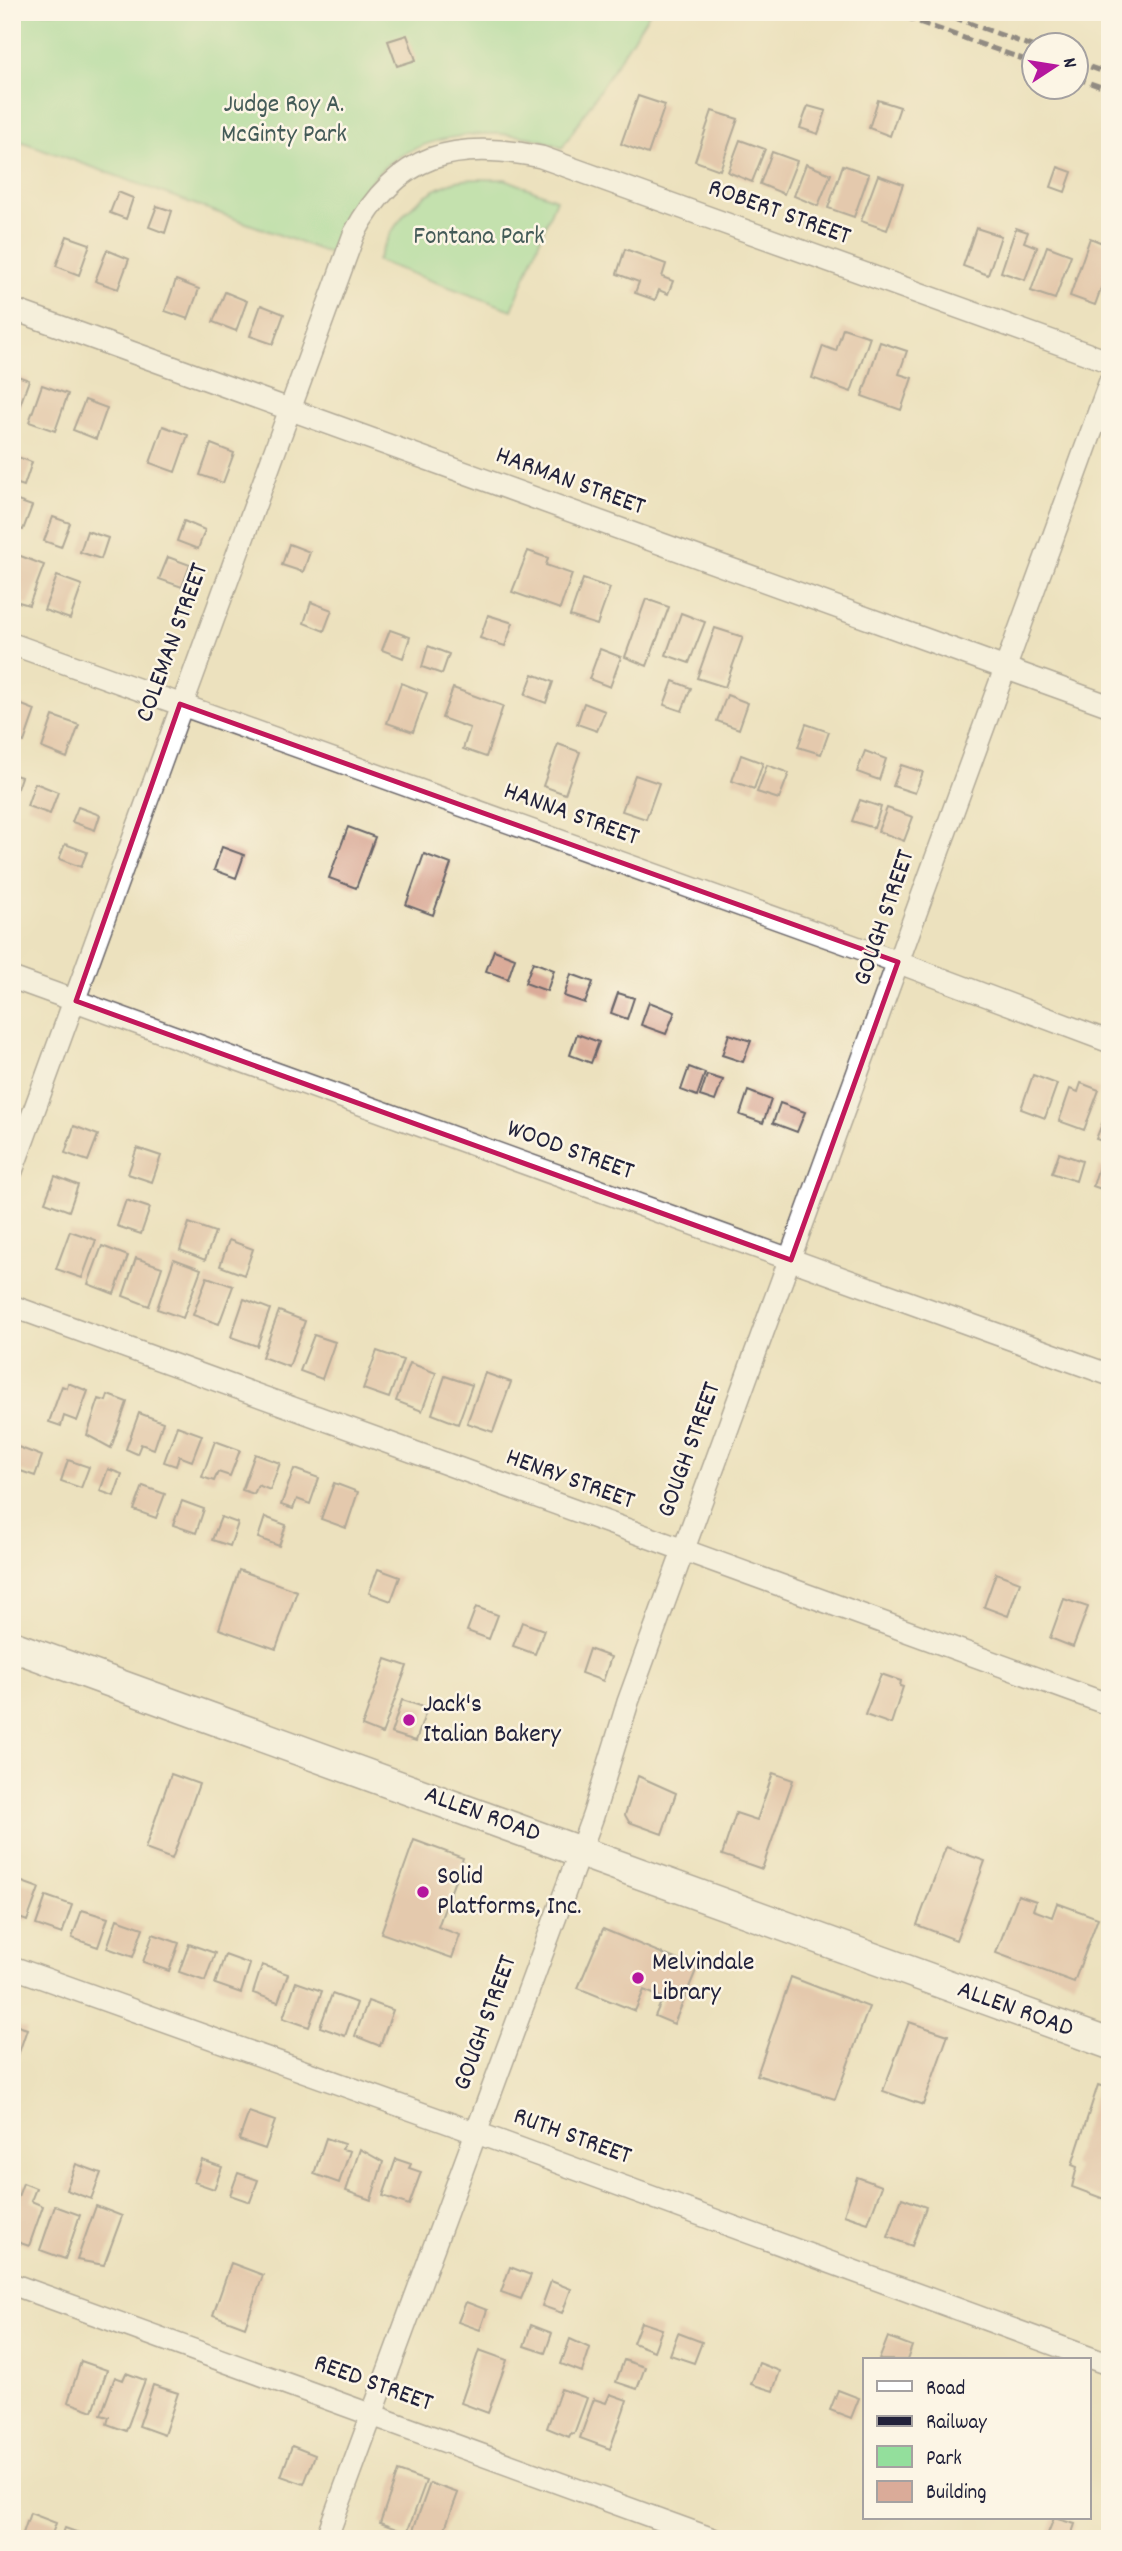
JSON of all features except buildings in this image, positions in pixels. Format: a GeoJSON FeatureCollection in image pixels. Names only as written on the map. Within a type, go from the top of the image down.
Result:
{"type":"FeatureCollection","features":[{"type":"Feature","properties":{"kind":"main road","name":"ALLEN ROAD"},"geometry":{"type":"LineString","coordinates":[[12,1646],[1110,2045]]}},
{"type":"Feature","properties":{"kind":"street","name":"ROBERT STREET"},"geometry":{"type":"LineString","coordinates":[[424,161],[473,148],[505,149],[541,157],[1110,362]]}},
{"type":"Feature","properties":{"kind":"street","name":"COLEMAN STREET"},"geometry":{"type":"LineString","coordinates":[[12,1171],[76,1001],[180,704],[354,234],[369,206],[390,182],[424,161]]}},
{"type":"Feature","properties":{"kind":"street","name":"HARMAN STREET"},"geometry":{"type":"LineString","coordinates":[[12,309],[1110,706]]}},
{"type":"Feature","properties":{"kind":"street","name":"GOUGH STREET"},"geometry":{"type":"LineString","coordinates":[[326,2539],[579,1850],[683,1551],[1110,381]]}},
{"type":"Feature","properties":{"kind":"street","name":"HANNA STREET"},"geometry":{"type":"LineString","coordinates":[[12,644],[898,962],[1110,1042]]}},
{"type":"Feature","properties":{"kind":"street","name":"WOOD STREET"},"geometry":{"type":"LineString","coordinates":[[12,978],[1110,1375]]}},
{"type":"Feature","properties":{"kind":"street","name":"HENRY STREET"},"geometry":{"type":"LineString","coordinates":[[12,1306],[1110,1705]]}},
{"type":"Feature","properties":{"kind":"street","name":"RUTH STREET"},"geometry":{"type":"LineString","coordinates":[[12,1967],[1110,2365]]}},
{"type":"Feature","properties":{"kind":"street","name":"REED STREET"},"geometry":{"type":"LineString","coordinates":[[12,2284],[713,2539]]}},
{"type":"Feature","properties":{"kind":"highlighted area"},"geometry":{"type":"Polygon","coordinates":[[[180,704],[898,962],[791,1260],[76,1001],[180,704]]]}},
{"type":"Feature","properties":{"kind":"green space","name":"Judge Roy A. McGinty Park"},"geometry":{"type":"Polygon","coordinates":[[[12,12],[650,12],[562,148],[520,136],[497,134],[450,138],[407,153],[388,164],[370,182],[354,205],[329,253],[12,138],[12,12]]]}},
{"type":"Feature","properties":{"kind":"green space","name":"Fontana Park"},"geometry":{"type":"Polygon","coordinates":[[[505,179],[556,199],[512,310],[377,261],[397,224],[424,196],[456,181],[505,179]]]}},
{"type":"Feature","properties":{"kind":"railway"},"geometry":{"type":"LineString","coordinates":[[891,12],[1020,58]]}},
{"type":"Feature","properties":{"kind":"railway"},"geometry":{"type":"LineString","coordinates":[[939,12],[1020,42]]}},
{"type":"Feature","properties":{"kind":"railway"},"geometry":{"type":"LineString","coordinates":[[1090,67],[1110,74]]}},
{"type":"Feature","properties":{"kind":"railway"},"geometry":{"type":"LineString","coordinates":[[1090,83],[1110,90]]}},
{"type":"Feature","properties":{"kind":"place","name":"Jack's Italian Bakery"},"geometry":{"type":"Point","coordinates":[409,1720]}},
{"type":"Feature","properties":{"kind":"place","name":"Solid Platforms, Inc."},"geometry":{"type":"Point","coordinates":[423,1892]}},
{"type":"Feature","properties":{"kind":"place","name":"Melvindale Library"},"geometry":{"type":"Point","coordinates":[638,1978]}}]}
